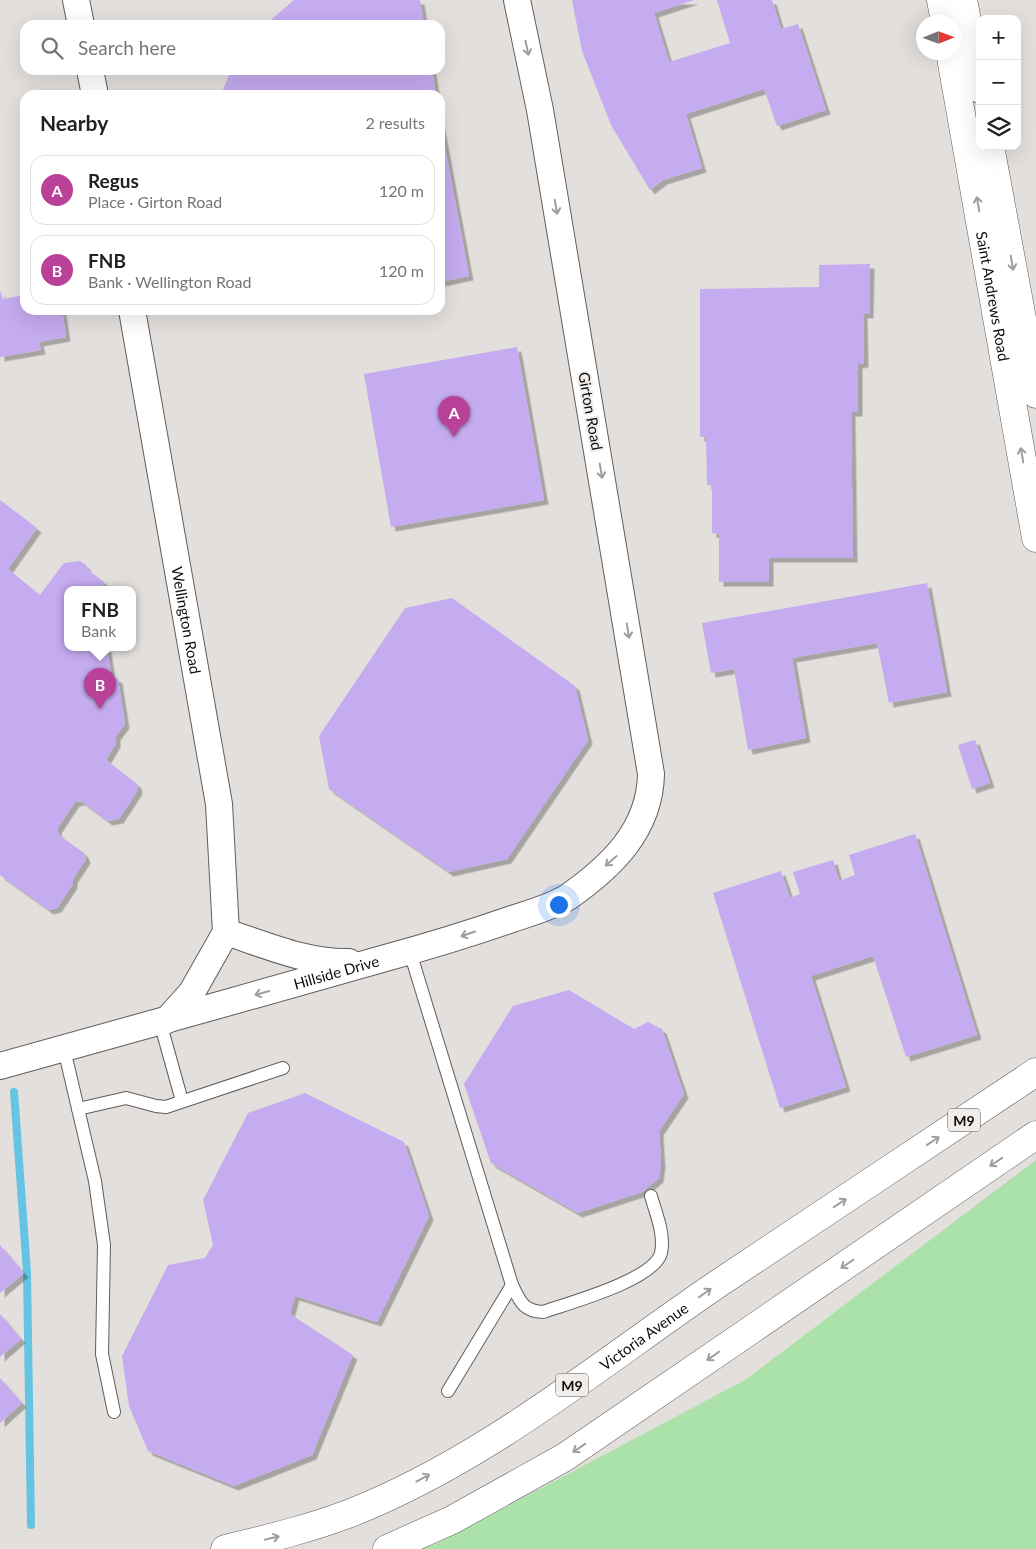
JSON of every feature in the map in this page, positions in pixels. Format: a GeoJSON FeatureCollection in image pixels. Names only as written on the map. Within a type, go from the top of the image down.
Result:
{"type":"FeatureCollection","features":[{"type":"Feature","properties":{"kind":"main road"},"geometry":{"type":"LineString","coordinates":[[940,0],[943,15]]}},
{"type":"Feature","properties":{"kind":"main road"},"geometry":{"type":"LineString","coordinates":[[963,0],[976,68]]}},
{"type":"Feature","properties":{"kind":"main road","name":"Saint Andrews Road"},"geometry":{"type":"LineString","coordinates":[[951,60],[1032,492],[1036,538]]}},
{"type":"Feature","properties":{"kind":"main road","name":"Saint Andrews Road"},"geometry":{"type":"LineString","coordinates":[[991,150],[1036,394]]}},
{"type":"Feature","properties":{"kind":"main road","name":"Victoria Avenue"},"geometry":{"type":"LineString","coordinates":[[225,1549],[284,1535],[349,1513],[419,1481],[499,1436],[720,1282],[1036,1072]]}},
{"type":"Feature","properties":{"kind":"main road"},"geometry":{"type":"LineString","coordinates":[[387,1549],[452,1520],[565,1457],[1036,1135]]}},
{"type":"Feature","properties":{"kind":"street"},"geometry":{"type":"LineString","coordinates":[[76,0],[80,20]]}},
{"type":"Feature","properties":{"kind":"street","name":"Girton Road"},"geometry":{"type":"LineString","coordinates":[[517,0],[540,110],[651,774],[651,796],[640,822]]}},
{"type":"Feature","properties":{"kind":"street"},"geometry":{"type":"LineString","coordinates":[[91,75],[94,90]]}},
{"type":"Feature","properties":{"kind":"street","name":"Wellington Road"},"geometry":{"type":"LineString","coordinates":[[133,315],[219,804],[226,932]]}},
{"type":"Feature","properties":{"kind":"street","name":"Hillside Drive"},"geometry":{"type":"LineString","coordinates":[[0,1066],[410,952],[526,914],[566,898],[620,854],[640,822]]}},
{"type":"Feature","properties":{"kind":"street"},"geometry":{"type":"LineString","coordinates":[[163,1021],[192,992],[226,932],[288,953],[319,961],[347,962],[384,959]]}},
{"type":"Feature","properties":{"kind":"lane"},"geometry":{"type":"LineString","coordinates":[[410,952],[512,1285],[520,1302],[532,1312],[543,1312],[625,1284],[658,1260],[661,1251],[661,1233],[651,1196]]}},
{"type":"Feature","properties":{"kind":"lane"},"geometry":{"type":"LineString","coordinates":[[163,1021],[182,1101]]}},
{"type":"Feature","properties":{"kind":"lane"},"geometry":{"type":"LineString","coordinates":[[64,1048],[95,1181],[104,1245],[102,1354],[114,1412]]}},
{"type":"Feature","properties":{"kind":"lane"},"geometry":{"type":"LineString","coordinates":[[78,1108],[126,1098],[161,1107],[283,1068]]}},
{"type":"Feature","properties":{"kind":"lane"},"geometry":{"type":"LineString","coordinates":[[448,1391],[512,1285]]}},
{"type":"Feature","properties":{"kind":"green space"},"geometry":{"type":"Polygon","coordinates":[[[1036,1160],[1036,1549],[420,1549],[434,1545],[745,1380],[1036,1160]]]}},
{"type":"Feature","properties":{"kind":"building"},"geometry":{"type":"Polygon","coordinates":[[[294,0],[420,0],[423,20],[271,20],[294,0]]]}},
{"type":"Feature","properties":{"kind":"building"},"geometry":{"type":"Polygon","coordinates":[[[572,0],[694,0],[654,13],[669,62],[730,43],[717,0],[772,0],[781,29],[798,24],[826,110],[777,126],[764,89],[686,114],[702,168],[663,180],[650,190],[611,125],[582,51],[572,0]]]}},
{"type":"Feature","properties":{"kind":"building"},"geometry":{"type":"Polygon","coordinates":[[[229,75],[433,75],[435,90],[223,90],[229,75]]]}},
{"type":"Feature","properties":{"kind":"building"},"geometry":{"type":"Polygon","coordinates":[[[445,148],[469,276],[445,281],[445,148]]]}},
{"type":"Feature","properties":{"kind":"building"},"geometry":{"type":"Polygon","coordinates":[[[870,264],[869,314],[863,314],[864,363],[858,364],[858,412],[851,412],[853,558],[769,558],[769,582],[719,582],[719,534],[712,533],[712,485],[707,485],[706,437],[700,437],[700,289],[819,287],[819,265],[870,264]]]}},
{"type":"Feature","properties":{"kind":"building"},"geometry":{"type":"Polygon","coordinates":[[[0,291],[3,299],[20,296],[20,315],[63,315],[66,337],[39,342],[41,350],[0,357],[0,291]]]}},
{"type":"Feature","properties":{"kind":"building"},"geometry":{"type":"Polygon","coordinates":[[[517,347],[544,500],[391,527],[364,374],[517,347]]]}},
{"type":"Feature","properties":{"kind":"building"},"geometry":{"type":"Polygon","coordinates":[[[0,500],[37,528],[8,569],[40,595],[64,563],[80,561],[104,582],[103,586],[64,586],[64,651],[107,651],[111,675],[118,679],[125,724],[116,736],[116,743],[106,760],[137,784],[138,790],[119,819],[108,821],[81,801],[75,802],[57,829],[59,835],[84,853],[86,859],[73,879],[73,884],[57,908],[49,910],[0,875],[0,500]]]}},
{"type":"Feature","properties":{"kind":"building"},"geometry":{"type":"Polygon","coordinates":[[[927,583],[947,692],[889,703],[877,643],[792,658],[806,738],[748,750],[734,669],[711,673],[702,623],[927,583]]]}},
{"type":"Feature","properties":{"kind":"building"},"geometry":{"type":"Polygon","coordinates":[[[452,598],[575,686],[588,740],[507,859],[449,872],[329,789],[319,736],[405,608],[452,598]]]}},
{"type":"Feature","properties":{"kind":"building"},"geometry":{"type":"Polygon","coordinates":[[[975,740],[990,783],[972,789],[958,745],[975,740]]]}},
{"type":"Feature","properties":{"kind":"building"},"geometry":{"type":"Polygon","coordinates":[[[915,834],[977,1035],[906,1057],[873,956],[811,976],[846,1087],[780,1108],[713,893],[781,871],[790,898],[800,894],[793,872],[833,860],[839,881],[855,875],[849,855],[915,834]]]}},
{"type":"Feature","properties":{"kind":"building"},"geometry":{"type":"Polygon","coordinates":[[[569,990],[634,1029],[648,1022],[662,1029],[684,1094],[659,1131],[661,1163],[659,1178],[642,1192],[578,1213],[491,1163],[464,1084],[513,1006],[569,990]]]}},
{"type":"Feature","properties":{"kind":"building"},"geometry":{"type":"Polygon","coordinates":[[[305,1093],[404,1142],[429,1216],[377,1322],[295,1296],[290,1314],[353,1355],[312,1455],[234,1486],[148,1451],[129,1406],[122,1356],[168,1265],[205,1258],[213,1245],[203,1200],[248,1113],[305,1093]]]}},
{"type":"Feature","properties":{"kind":"building"},"geometry":{"type":"Polygon","coordinates":[[[0,1245],[24,1273],[0,1293],[0,1245]]]}},
{"type":"Feature","properties":{"kind":"building"},"geometry":{"type":"Polygon","coordinates":[[[0,1314],[21,1339],[0,1357],[0,1314]]]}},
{"type":"Feature","properties":{"kind":"building"},"geometry":{"type":"Polygon","coordinates":[[[0,1378],[22,1403],[0,1423],[0,1378]]]}},
{"type":"Feature","properties":{"kind":"waterway"},"geometry":{"type":"LineString","coordinates":[[14,1092],[27,1272],[31,1525]]}},
{"type":"Feature","properties":{"kind":"place","name":"Regus"},"geometry":{"type":"Point","coordinates":[454,437]}},
{"type":"Feature","properties":{"kind":"place","name":"FNB"},"geometry":{"type":"Point","coordinates":[100,709]}}]}
